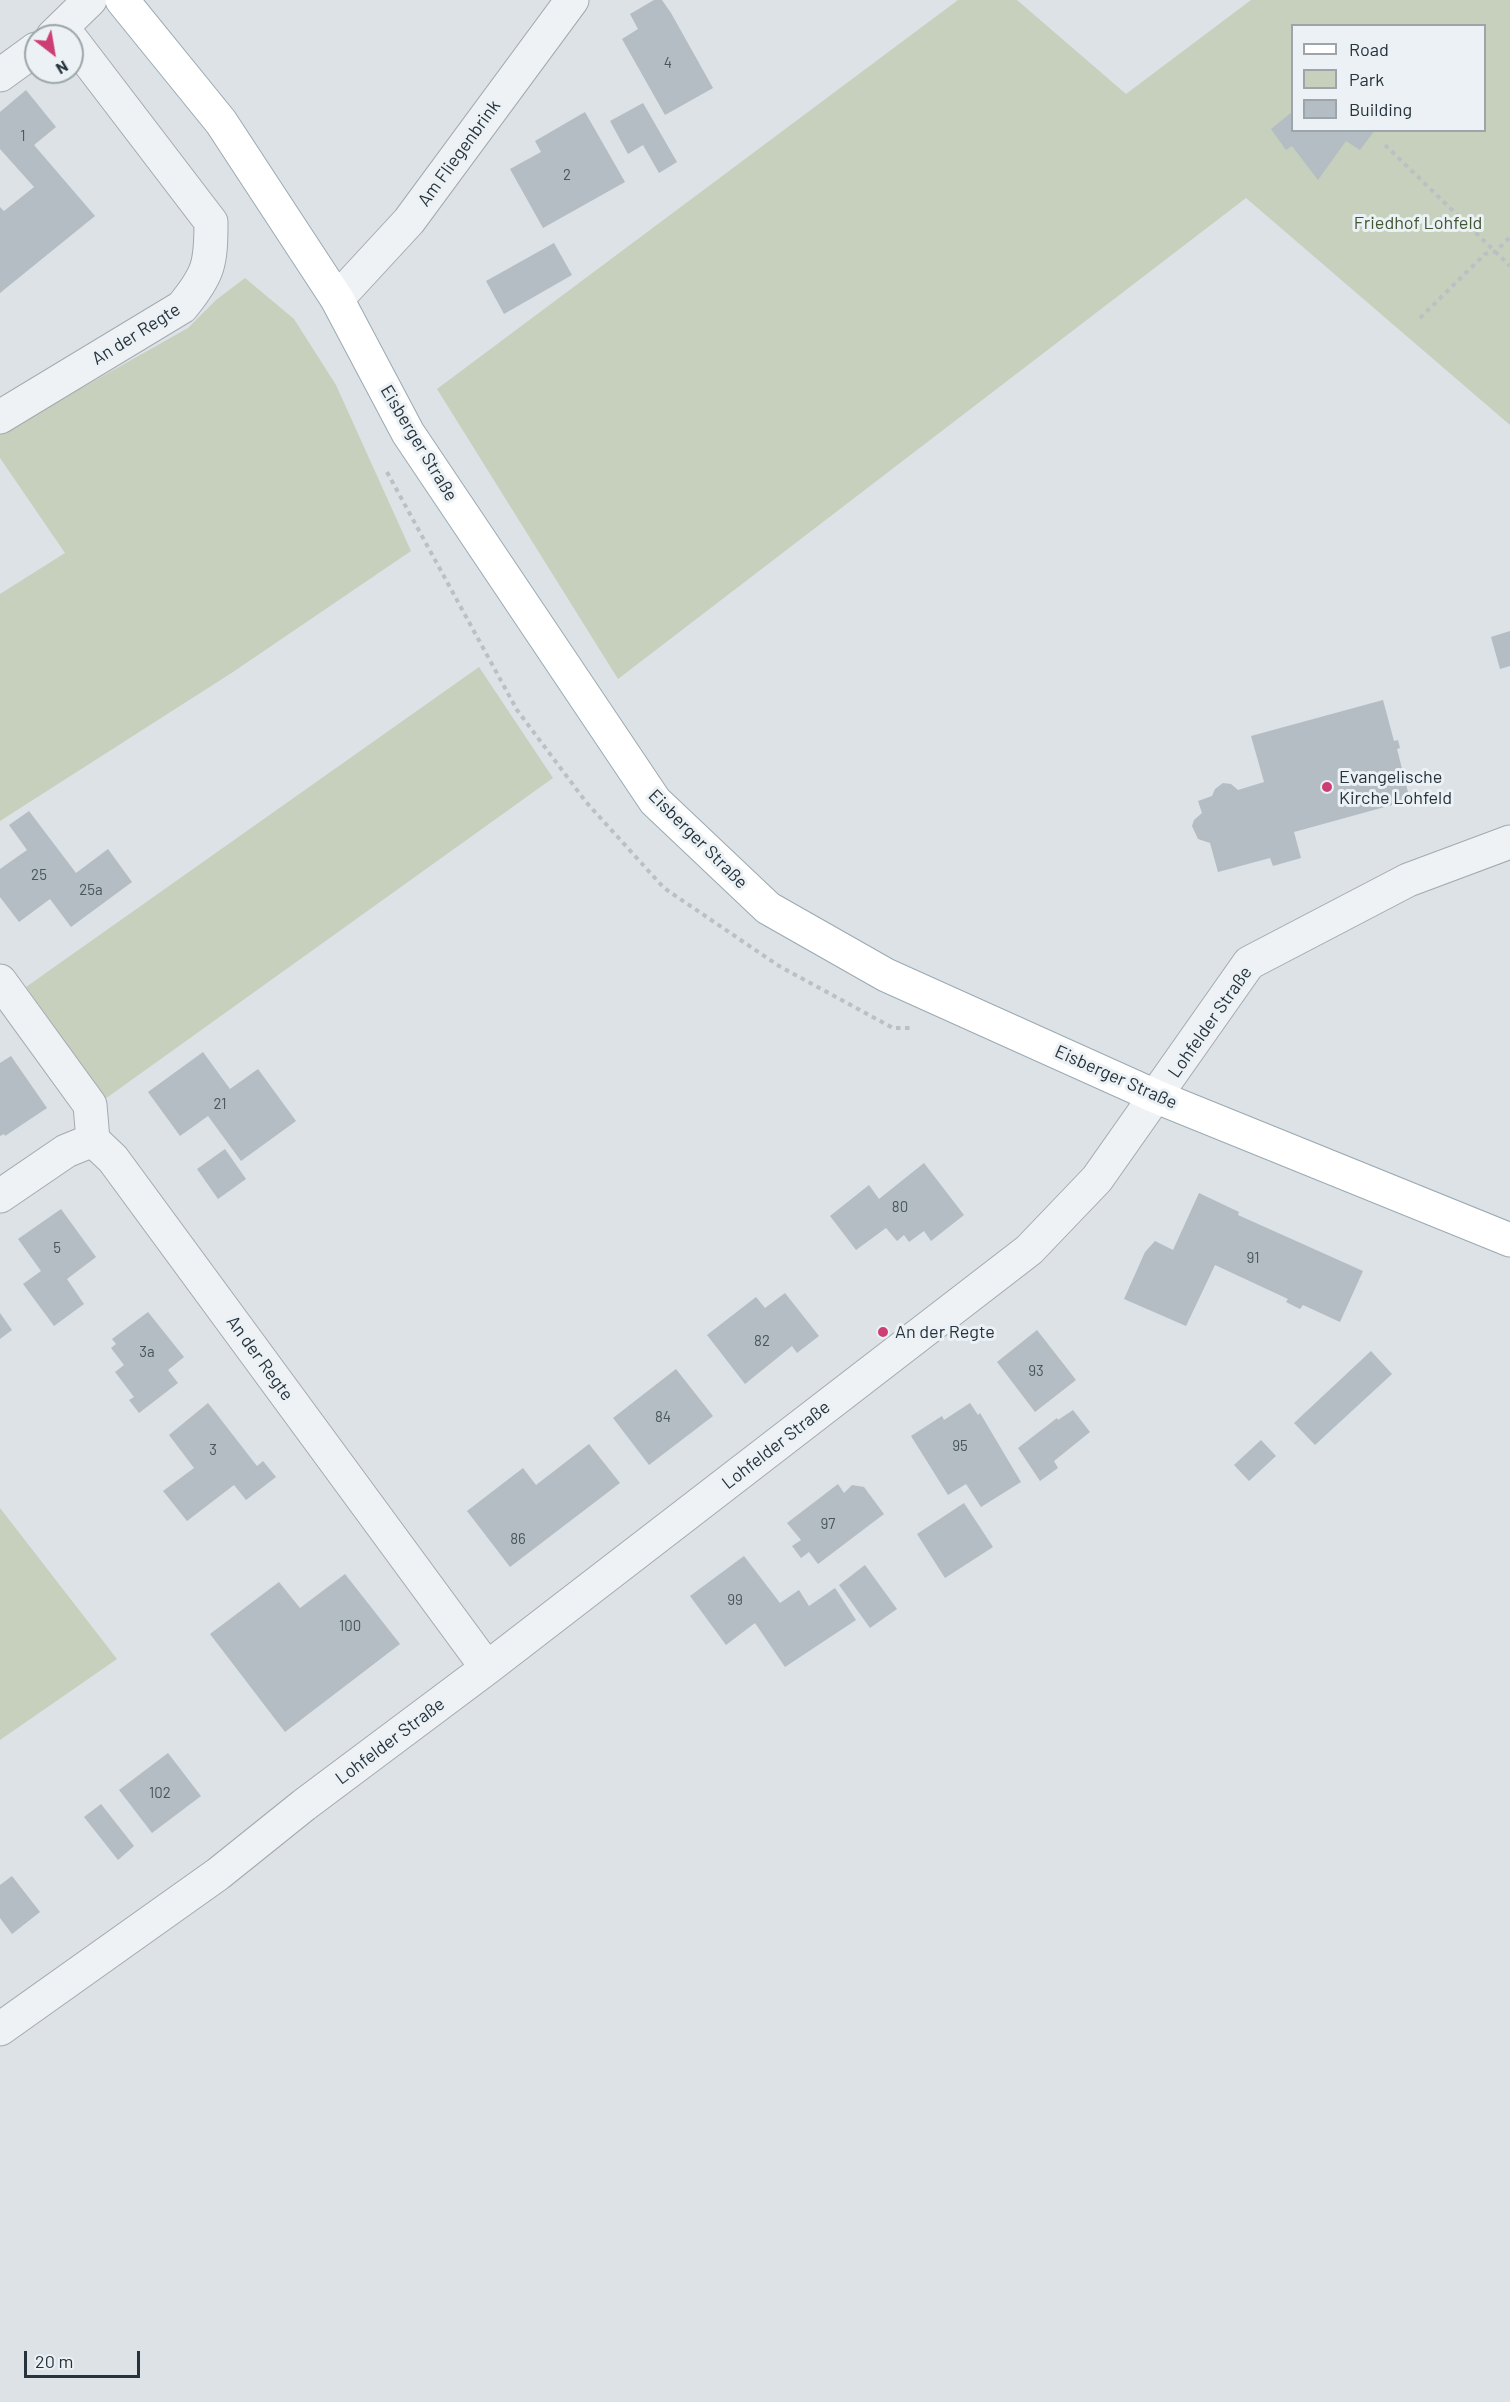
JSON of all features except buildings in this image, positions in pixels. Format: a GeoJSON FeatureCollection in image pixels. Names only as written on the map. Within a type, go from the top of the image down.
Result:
{"type":"FeatureCollection","features":[{"type":"Feature","properties":{"kind":"main road","name":"Eisberger Straße"},"geometry":{"type":"LineString","coordinates":[[122,0],[221,122],[337,299],[408,432],[655,801],[768,908],[886,975],[1157,1097],[1510,1240]]}},
{"type":"Feature","properties":{"kind":"street"},"geometry":{"type":"LineString","coordinates":[[72,24],[90,0]]}},
{"type":"Feature","properties":{"kind":"street","name":"Am Fliegenbrink"},"geometry":{"type":"LineString","coordinates":[[337,299],[409,221],[572,0]]}},
{"type":"Feature","properties":{"kind":"street"},"geometry":{"type":"LineString","coordinates":[[0,75],[24,58]]}},
{"type":"Feature","properties":{"kind":"street","name":"An der Regte"},"geometry":{"type":"LineString","coordinates":[[0,417],[182,307],[201,284],[211,259],[211,222],[84,60]]}},
{"type":"Feature","properties":{"kind":"street","name":"Lohfelder Straße"},"geometry":{"type":"LineString","coordinates":[[0,2029],[218,1874],[303,1805],[487,1668],[1029,1250],[1097,1179],[1157,1097],[1249,963],[1408,880],[1510,843]]}},
{"type":"Feature","properties":{"kind":"street"},"geometry":{"type":"LineString","coordinates":[[0,981],[90,1105],[93,1140],[66,1151],[0,1196]]}},
{"type":"Feature","properties":{"kind":"street","name":"An der Regte"},"geometry":{"type":"LineString","coordinates":[[93,1140],[113,1159],[487,1668]]}},
{"type":"Feature","properties":{"kind":"path"},"geometry":{"type":"LineString","coordinates":[[1385,145],[1510,266]]}},
{"type":"Feature","properties":{"kind":"path"},"geometry":{"type":"LineString","coordinates":[[1420,318],[1485,254],[1495,252],[1510,237]]}},
{"type":"Feature","properties":{"kind":"green space","name":"Friedhof Lohfeld"},"geometry":{"type":"Polygon","coordinates":[[[958,0],[1017,0],[1126,94],[1251,0],[1510,0],[1510,425],[1246,198],[618,679],[437,389],[958,0]]]}},
{"type":"Feature","properties":{"kind":"green space"},"geometry":{"type":"Polygon","coordinates":[[[245,278],[294,319],[336,385],[411,551],[233,672],[0,821],[0,594],[65,553],[0,458],[0,434],[188,328],[216,300],[245,278]]]}},
{"type":"Feature","properties":{"kind":"green space"},"geometry":{"type":"Polygon","coordinates":[[[479,667],[553,778],[105,1099],[26,987],[479,667]]]}},
{"type":"Feature","properties":{"kind":"green space"},"geometry":{"type":"Polygon","coordinates":[[[0,1508],[117,1659],[0,1740],[0,1508]]]}},
{"type":"Feature","properties":{"kind":"place","name":"Evangelische Kirche Lohfeld"},"geometry":{"type":"Point","coordinates":[1327,787]}},
{"type":"Feature","properties":{"kind":"place","name":"An der Regte"},"geometry":{"type":"Point","coordinates":[883,1332]}}]}
